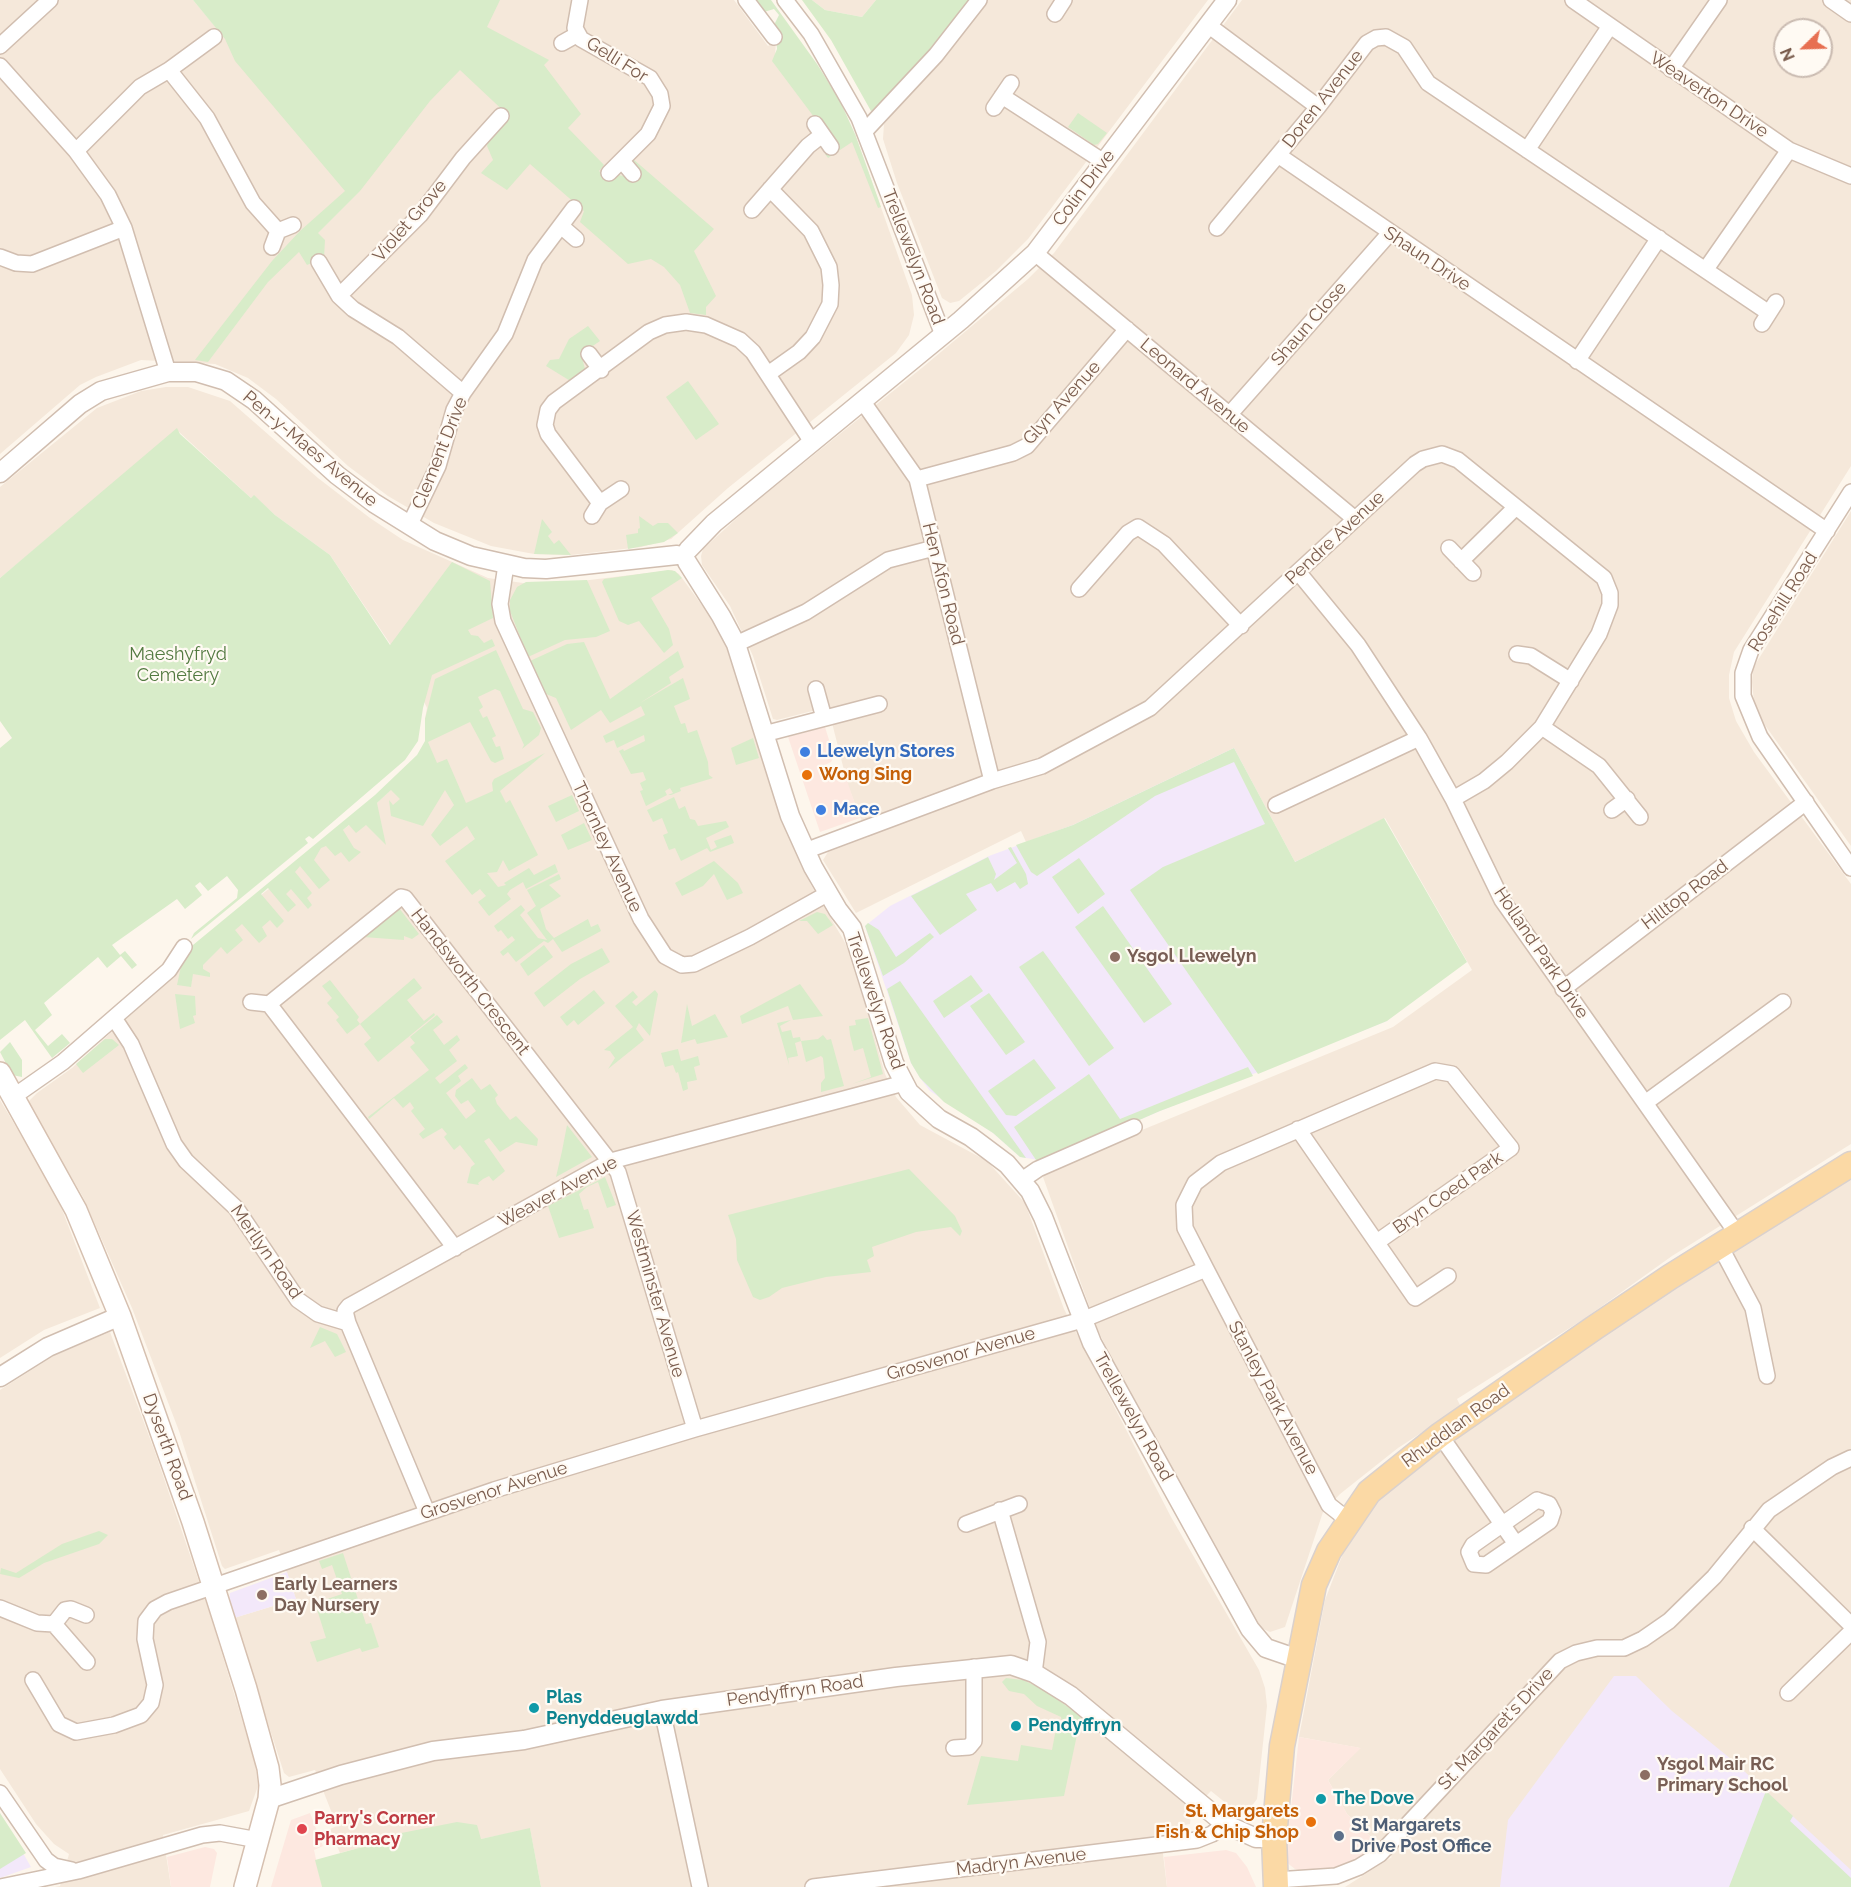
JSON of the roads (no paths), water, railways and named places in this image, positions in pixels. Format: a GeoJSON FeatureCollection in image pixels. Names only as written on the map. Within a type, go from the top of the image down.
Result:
{"type":"FeatureCollection","features":[{"type":"Feature","properties":{"kind":"main road","name":"Dyserth Road"},"geometry":{"type":"LineString","coordinates":[[0,1073],[76,1210],[120,1316],[170,1453],[214,1586],[268,1768],[269,1799],[245,1887]]}},
{"type":"Feature","properties":{"kind":"main road","name":"Rhuddlan Road"},"geometry":{"type":"LineString","coordinates":[[1276,1883],[1274,1838],[1282,1746],[1314,1585],[1329,1551],[1369,1492],[1440,1435],[1594,1328],[1851,1164]]}},
{"type":"Feature","properties":{"kind":"street"},"geometry":{"type":"LineString","coordinates":[[0,46],[50,0]]}},
{"type":"Feature","properties":{"kind":"street","name":"Gelli For"},"geometry":{"type":"LineString","coordinates":[[580,0],[575,20],[578,34],[586,43],[650,78],[660,94],[662,106],[656,120],[609,173]]}},
{"type":"Feature","properties":{"kind":"street"},"geometry":{"type":"LineString","coordinates":[[746,0],[769,19],[774,37]]}},
{"type":"Feature","properties":{"kind":"street","name":"Trellewelyn Road"},"geometry":{"type":"LineString","coordinates":[[785,0],[833,69],[865,131],[943,335],[714,523],[684,556],[721,615],[736,644],[777,778],[805,850],[827,894],[852,928],[894,1063],[904,1083],[920,1105],[971,1137],[1007,1164],[1022,1180],[1043,1217],[1082,1320],[1250,1629],[1266,1648],[1298,1659]]}},
{"type":"Feature","properties":{"kind":"street"},"geometry":{"type":"LineString","coordinates":[[865,131],[936,55],[979,0]]}},
{"type":"Feature","properties":{"kind":"street","name":"Colin Drive"},"geometry":{"type":"LineString","coordinates":[[943,335],[1035,253],[1227,0]]}},
{"type":"Feature","properties":{"kind":"street","name":"Weaverton Drive"},"geometry":{"type":"LineString","coordinates":[[1573,0],[1789,150],[1851,177]]}},
{"type":"Feature","properties":{"kind":"street"},"geometry":{"type":"LineString","coordinates":[[1671,69],[1719,0]]}},
{"type":"Feature","properties":{"kind":"street"},"geometry":{"type":"LineString","coordinates":[[1831,0],[1851,14]]}},
{"type":"Feature","properties":{"kind":"street"},"geometry":{"type":"LineString","coordinates":[[1208,25],[1318,107]]}},
{"type":"Feature","properties":{"kind":"street"},"geometry":{"type":"LineString","coordinates":[[1527,150],[1610,26]]}},
{"type":"Feature","properties":{"kind":"street"},"geometry":{"type":"LineString","coordinates":[[562,43],[578,34]]}},
{"type":"Feature","properties":{"kind":"street"},"geometry":{"type":"LineString","coordinates":[[76,151],[140,87],[169,70],[214,37]]}},
{"type":"Feature","properties":{"kind":"street","name":"Doren Avenue"},"geometry":{"type":"LineString","coordinates":[[1217,228],[1318,107],[1367,44],[1376,38],[1386,37],[1404,47],[1428,83],[1769,313]]}},
{"type":"Feature","properties":{"kind":"street"},"geometry":{"type":"LineString","coordinates":[[0,66],[76,151],[108,195],[124,228],[168,372]]}},
{"type":"Feature","properties":{"kind":"street"},"geometry":{"type":"LineString","coordinates":[[169,70],[207,118],[253,203],[278,231]]}},
{"type":"Feature","properties":{"kind":"street"},"geometry":{"type":"LineString","coordinates":[[1002,95],[1104,162]]}},
{"type":"Feature","properties":{"kind":"street","name":"Violet Grove"},"geometry":{"type":"LineString","coordinates":[[339,296],[420,215],[463,158],[501,117]]}},
{"type":"Feature","properties":{"kind":"street"},"geometry":{"type":"LineString","coordinates":[[752,210],[808,146],[822,135]]}},
{"type":"Feature","properties":{"kind":"street"},"geometry":{"type":"LineString","coordinates":[[1706,269],[1789,150]]}},
{"type":"Feature","properties":{"kind":"street","name":"Shaun Drive"},"geometry":{"type":"LineString","coordinates":[[1278,155],[1389,234],[1827,531]]}},
{"type":"Feature","properties":{"kind":"street"},"geometry":{"type":"LineString","coordinates":[[622,160],[633,174]]}},
{"type":"Feature","properties":{"kind":"street"},"geometry":{"type":"LineString","coordinates":[[768,374],[800,352],[813,337],[830,304],[831,285],[829,267],[811,231],[770,189]]}},
{"type":"Feature","properties":{"kind":"street","name":"Clement Drive"},"geometry":{"type":"LineString","coordinates":[[409,526],[438,466],[454,410],[463,393],[506,334],[535,260],[574,208]]}},
{"type":"Feature","properties":{"kind":"street"},"geometry":{"type":"LineString","coordinates":[[272,248],[278,231],[293,225]]}},
{"type":"Feature","properties":{"kind":"street"},"geometry":{"type":"LineString","coordinates":[[561,226],[576,239]]}},
{"type":"Feature","properties":{"kind":"street"},"geometry":{"type":"LineString","coordinates":[[0,257],[16,263],[32,264],[124,228]]}},
{"type":"Feature","properties":{"kind":"street","name":"Shaun Close"},"geometry":{"type":"LineString","coordinates":[[1229,415],[1389,234]]}},
{"type":"Feature","properties":{"kind":"street"},"geometry":{"type":"LineString","coordinates":[[1577,361],[1659,238]]}},
{"type":"Feature","properties":{"kind":"street","name":"Leonard Avenue"},"geometry":{"type":"LineString","coordinates":[[1035,253],[1354,519]]}},
{"type":"Feature","properties":{"kind":"street"},"geometry":{"type":"LineString","coordinates":[[320,262],[339,296],[353,309],[407,344],[463,393]]}},
{"type":"Feature","properties":{"kind":"street"},"geometry":{"type":"LineString","coordinates":[[621,489],[596,509],[548,434],[545,418],[554,402],[601,370],[649,332],[665,325],[686,322],[706,325],[740,340],[753,352],[812,442]]}},
{"type":"Feature","properties":{"kind":"street","name":"Glyn Avenue"},"geometry":{"type":"LineString","coordinates":[[916,479],[1013,453],[1027,446],[1127,329]]}},
{"type":"Feature","properties":{"kind":"street"},"geometry":{"type":"LineString","coordinates":[[589,354],[601,370]]}},
{"type":"Feature","properties":{"kind":"street","name":"Pen-y-Maes Avenue"},"geometry":{"type":"LineString","coordinates":[[0,473],[80,404],[101,392],[168,372],[196,372],[226,381],[254,400],[337,476],[409,526],[435,541],[471,556],[524,568],[577,568],[684,556]]}},
{"type":"Feature","properties":{"kind":"street","name":"Hen Afon Road"},"geometry":{"type":"LineString","coordinates":[[863,402],[916,479],[992,781]]}},
{"type":"Feature","properties":{"kind":"street","name":"Pendre Avenue"},"geometry":{"type":"LineString","coordinates":[[805,850],[992,781],[1042,766],[1150,708],[1299,573],[1415,464],[1429,448],[1458,460],[1604,578],[1610,593],[1610,605],[1599,634],[1542,727],[1484,781],[1454,799]]}},
{"type":"Feature","properties":{"kind":"street","name":"Rosehill Road"},"geometry":{"type":"LineString","coordinates":[[1851,492],[1751,650],[1743,673],[1743,696],[1750,718],[1760,737],[1851,868]]}},
{"type":"Feature","properties":{"kind":"street"},"geometry":{"type":"LineString","coordinates":[[1461,561],[1516,507]]}},
{"type":"Feature","properties":{"kind":"street"},"geometry":{"type":"LineString","coordinates":[[1078,589],[1128,533],[1138,527],[1164,544],[1241,626]]}},
{"type":"Feature","properties":{"kind":"street"},"geometry":{"type":"LineString","coordinates":[[736,644],[806,612],[888,560],[934,548]]}},
{"type":"Feature","properties":{"kind":"street"},"geometry":{"type":"LineString","coordinates":[[1449,548],[1473,573]]}},
{"type":"Feature","properties":{"kind":"street","name":"Thornley Avenue"},"geometry":{"type":"LineString","coordinates":[[507,565],[500,604],[503,621],[641,919],[665,956],[682,965],[694,964],[750,937],[827,894]]}},
{"type":"Feature","properties":{"kind":"street","name":"Holland Park Drive"},"geometry":{"type":"LineString","coordinates":[[1299,573],[1358,645],[1419,738],[1454,799],[1502,900],[1645,1103],[1729,1240],[1753,1308],[1767,1376]]}},
{"type":"Feature","properties":{"kind":"street"},"geometry":{"type":"LineString","coordinates":[[1517,654],[1531,656],[1571,681]]}},
{"type":"Feature","properties":{"kind":"street"},"geometry":{"type":"LineString","coordinates":[[816,689],[824,718]]}},
{"type":"Feature","properties":{"kind":"street"},"geometry":{"type":"LineString","coordinates":[[764,734],[879,704]]}},
{"type":"Feature","properties":{"kind":"street"},"geometry":{"type":"LineString","coordinates":[[1542,727],[1599,766],[1640,817]]}},
{"type":"Feature","properties":{"kind":"street"},"geometry":{"type":"LineString","coordinates":[[1276,805],[1419,738]]}},
{"type":"Feature","properties":{"kind":"street"},"geometry":{"type":"LineString","coordinates":[[1292,780],[1299,795]]}},
{"type":"Feature","properties":{"kind":"street"},"geometry":{"type":"LineString","coordinates":[[1612,810],[1627,800]]}},
{"type":"Feature","properties":{"kind":"street","name":"Hilltop Road"},"geometry":{"type":"LineString","coordinates":[[1563,989],[1806,802]]}},
{"type":"Feature","properties":{"kind":"street","name":"Handsworth Crescent"},"geometry":{"type":"LineString","coordinates":[[269,1004],[398,899],[405,898],[611,1161]]}},
{"type":"Feature","properties":{"kind":"street"},"geometry":{"type":"LineString","coordinates":[[13,1097],[63,1062],[169,970],[184,947]]}},
{"type":"Feature","properties":{"kind":"street"},"geometry":{"type":"LineString","coordinates":[[251,1002],[269,1004],[455,1248]]}},
{"type":"Feature","properties":{"kind":"street"},"geometry":{"type":"LineString","coordinates":[[1645,1103],[1784,1002]]}},
{"type":"Feature","properties":{"kind":"street","name":"Merllyn Road"},"geometry":{"type":"LineString","coordinates":[[114,1018],[130,1044],[174,1144],[186,1161],[236,1208],[298,1300],[318,1314],[348,1323]]}},
{"type":"Feature","properties":{"kind":"street","name":"Bryn Coed Park"},"geometry":{"type":"LineString","coordinates":[[1206,1269],[1185,1228],[1183,1217],[1184,1205],[1195,1183],[1221,1163],[1298,1129],[1435,1071],[1452,1074],[1511,1148],[1377,1242]]}},
{"type":"Feature","properties":{"kind":"street","name":"Weaver Avenue"},"geometry":{"type":"LineString","coordinates":[[348,1323],[345,1311],[349,1306],[611,1161],[904,1083]]}},
{"type":"Feature","properties":{"kind":"street"},"geometry":{"type":"LineString","coordinates":[[1022,1180],[1038,1169],[1134,1127]]}},
{"type":"Feature","properties":{"kind":"street","name":"Bryn Coed Park"},"geometry":{"type":"LineString","coordinates":[[1298,1129],[1415,1298],[1448,1276]]}},
{"type":"Feature","properties":{"kind":"street","name":"Westminster Avenue"},"geometry":{"type":"LineString","coordinates":[[611,1161],[622,1183],[694,1429]]}},
{"type":"Feature","properties":{"kind":"street","name":"Grosvenor Avenue"},"geometry":{"type":"LineString","coordinates":[[33,1680],[59,1724],[76,1732],[105,1727],[141,1715],[151,1703],[155,1685],[145,1638],[147,1621],[155,1609],[214,1586],[427,1512],[694,1429],[1082,1320],[1206,1269]]}},
{"type":"Feature","properties":{"kind":"street","name":"Stanley Park Avenue"},"geometry":{"type":"LineString","coordinates":[[1206,1269],[1329,1505],[1348,1520]]}},
{"type":"Feature","properties":{"kind":"street"},"geometry":{"type":"LineString","coordinates":[[0,1377],[48,1347],[120,1316]]}},
{"type":"Feature","properties":{"kind":"street"},"geometry":{"type":"LineString","coordinates":[[348,1323],[427,1512]]}},
{"type":"Feature","properties":{"kind":"street"},"geometry":{"type":"LineString","coordinates":[[1440,1435],[1516,1544]]}},
{"type":"Feature","properties":{"kind":"street","name":"St. Margaret's Drive"},"geometry":{"type":"LineString","coordinates":[[1276,1883],[1336,1876],[1359,1867],[1380,1854],[1560,1661],[1576,1653],[1597,1648],[1624,1648],[1643,1640],[1669,1621],[1714,1577],[1752,1528],[1770,1510],[1832,1467],[1851,1458]]}},
{"type":"Feature","properties":{"kind":"street"},"geometry":{"type":"LineString","coordinates":[[1537,1500],[1549,1504],[1553,1512],[1550,1521],[1486,1565],[1478,1566],[1471,1560],[1469,1552],[1473,1545],[1502,1524],[1537,1500]]}},
{"type":"Feature","properties":{"kind":"street"},"geometry":{"type":"LineString","coordinates":[[966,1524],[1019,1504]]}},
{"type":"Feature","properties":{"kind":"street"},"geometry":{"type":"LineString","coordinates":[[1000,1510],[1038,1642],[1034,1673]]}},
{"type":"Feature","properties":{"kind":"street"},"geometry":{"type":"LineString","coordinates":[[1752,1528],[1851,1625]]}},
{"type":"Feature","properties":{"kind":"street"},"geometry":{"type":"LineString","coordinates":[[0,1608],[37,1623],[54,1624],[87,1662]]}},
{"type":"Feature","properties":{"kind":"street"},"geometry":{"type":"LineString","coordinates":[[54,1624],[65,1610],[71,1609],[86,1615]]}},
{"type":"Feature","properties":{"kind":"street"},"geometry":{"type":"LineString","coordinates":[[1788,1693],[1851,1632]]}},
{"type":"Feature","properties":{"kind":"street","name":"Pendyffryn Road"},"geometry":{"type":"LineString","coordinates":[[269,1799],[341,1774],[423,1754],[524,1740],[663,1710],[974,1667],[1011,1665],[1034,1673],[1102,1719],[1225,1824],[1250,1836],[1274,1838]]}},
{"type":"Feature","properties":{"kind":"street"},"geometry":{"type":"LineString","coordinates":[[954,1748],[969,1747],[974,1741],[974,1667]]}},
{"type":"Feature","properties":{"kind":"street"},"geometry":{"type":"LineString","coordinates":[[663,1710],[700,1887]]}},
{"type":"Feature","properties":{"kind":"street"},"geometry":{"type":"LineString","coordinates":[[0,1793],[46,1860],[54,1866],[78,1871]]}},
{"type":"Feature","properties":{"kind":"street","name":"Madryn Avenue"},"geometry":{"type":"LineString","coordinates":[[813,1887],[1197,1840],[1212,1834],[1225,1824]]}},
{"type":"Feature","properties":{"kind":"street"},"geometry":{"type":"LineString","coordinates":[[1,1887],[78,1871],[202,1835],[220,1833],[258,1840]]}},
{"type":"Feature","properties":{"kind":"place","name":"Llewelyn Stores"},"geometry":{"type":"Point","coordinates":[805,752]}},
{"type":"Feature","properties":{"kind":"place","name":"Wong Sing"},"geometry":{"type":"Point","coordinates":[807,775]}},
{"type":"Feature","properties":{"kind":"place","name":"Mace"},"geometry":{"type":"Point","coordinates":[821,810]}},
{"type":"Feature","properties":{"kind":"place","name":"Ysgol Llewelyn"},"geometry":{"type":"Point","coordinates":[1115,957]}},
{"type":"Feature","properties":{"kind":"place","name":"Early Learners Day Nursery"},"geometry":{"type":"Point","coordinates":[262,1595]}},
{"type":"Feature","properties":{"kind":"place","name":"Plas Penyddeuglawdd"},"geometry":{"type":"Point","coordinates":[534,1708]}},
{"type":"Feature","properties":{"kind":"place","name":"Pendyffryn"},"geometry":{"type":"Point","coordinates":[1016,1726]}},
{"type":"Feature","properties":{"kind":"place","name":"Ysgol Mair RC Primary School"},"geometry":{"type":"Point","coordinates":[1645,1775]}},
{"type":"Feature","properties":{"kind":"place","name":"The Dove"},"geometry":{"type":"Point","coordinates":[1321,1799]}},
{"type":"Feature","properties":{"kind":"place","name":"St. Margarets Fish & Chip Shop"},"geometry":{"type":"Point","coordinates":[1311,1822]}},
{"type":"Feature","properties":{"kind":"place","name":"Parry's Corner Pharmacy"},"geometry":{"type":"Point","coordinates":[302,1829]}},
{"type":"Feature","properties":{"kind":"place","name":"St Margarets Drive Post Office"},"geometry":{"type":"Point","coordinates":[1339,1836]}},
{"type":"Feature","properties":{"kind":"park label","name":"Maeshyfryd Cemetery"},"geometry":{"type":"Point","coordinates":[178,665]}}]}
